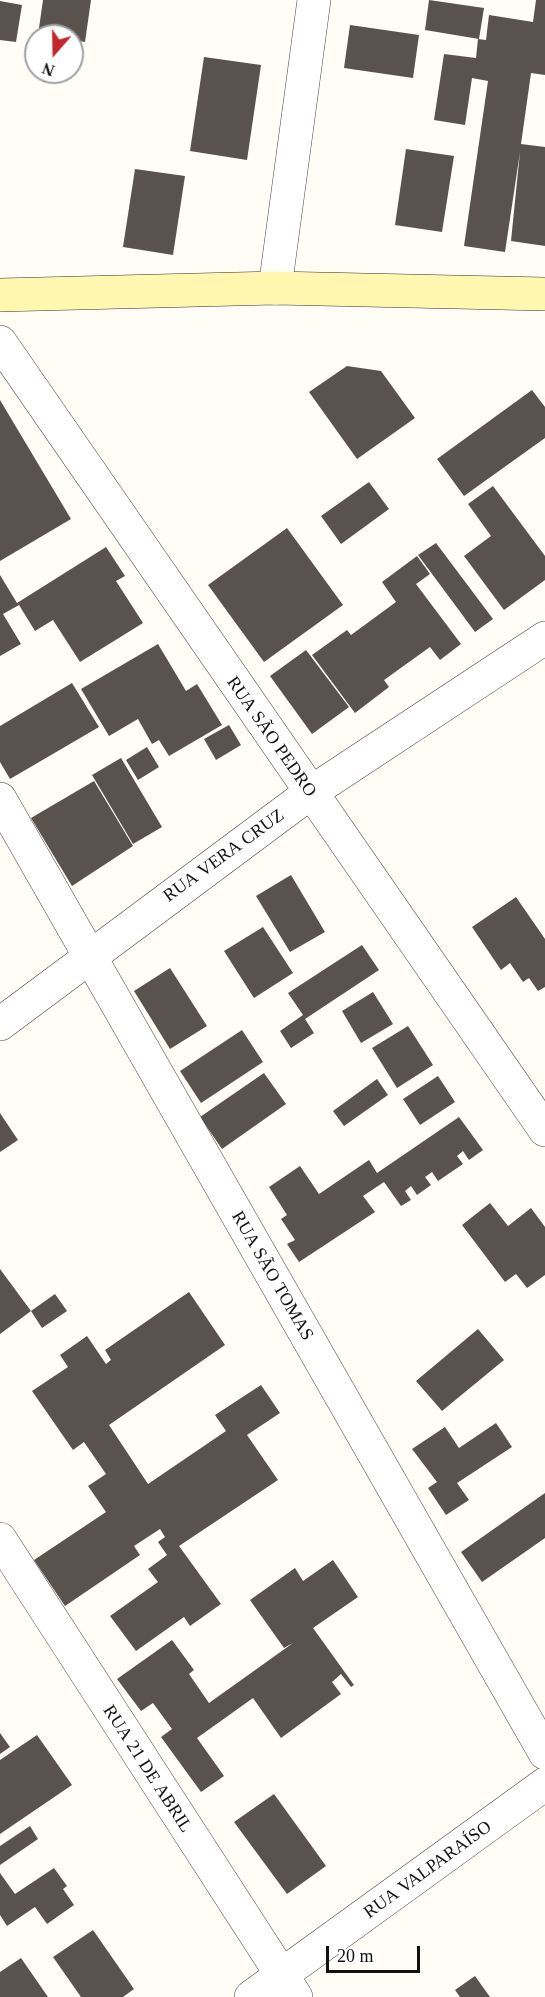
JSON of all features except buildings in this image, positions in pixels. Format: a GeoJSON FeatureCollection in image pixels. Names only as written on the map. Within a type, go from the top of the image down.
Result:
{"type":"FeatureCollection","features":[{"type":"Feature","properties":{"kind":"street"},"geometry":{"type":"LineString","coordinates":[[275,288],[314,0]]}},
{"type":"Feature","properties":{"kind":"street"},"geometry":{"type":"LineString","coordinates":[[0,295],[275,288],[541,300]]}},
{"type":"Feature","properties":{"kind":"street","name":"RUA SÃO PEDRO"},"geometry":{"type":"LineString","coordinates":[[0,342],[545,1130]]}},
{"type":"Feature","properties":{"kind":"street","name":"RUA VERA CRUZ"},"geometry":{"type":"LineString","coordinates":[[0,1024],[89,955],[310,793],[545,638]]}},
{"type":"Feature","properties":{"kind":"street","name":"RUA SÃO TOMAS"},"geometry":{"type":"LineString","coordinates":[[0,799],[545,1753]]}},
{"type":"Feature","properties":{"kind":"street","name":"RUA 21 DE ABRIL"},"geometry":{"type":"LineString","coordinates":[[0,1539],[289,1987]]}},
{"type":"Feature","properties":{"kind":"street","name":"RUA VALPARAÍSO"},"geometry":{"type":"LineString","coordinates":[[251,1997],[289,1987],[545,1784]]}}]}
